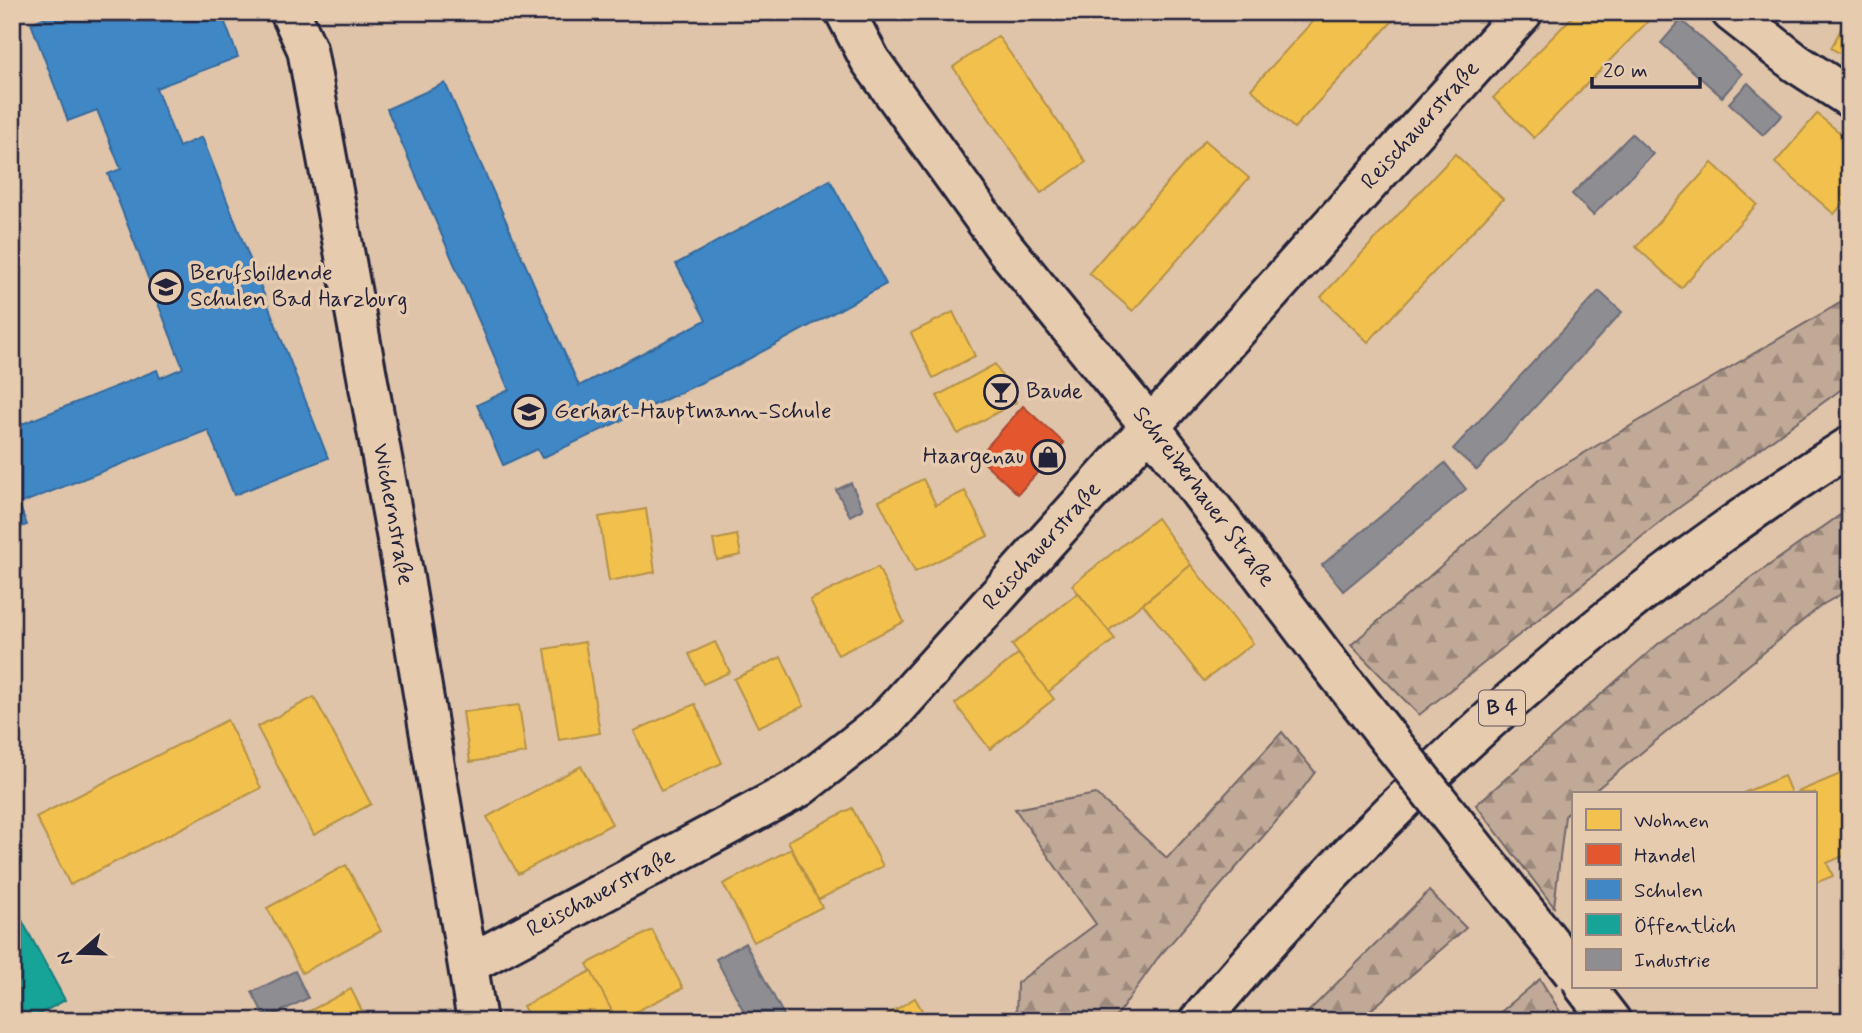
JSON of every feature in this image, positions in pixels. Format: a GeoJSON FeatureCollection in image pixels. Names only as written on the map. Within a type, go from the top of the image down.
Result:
{"type":"FeatureCollection","features":[{"type":"Feature","properties":{"kind":"main road","name":"Wichernstraße"},"geometry":{"type":"LineString","coordinates":[[290,12],[307,49],[403,572],[477,1021]]}},
{"type":"Feature","properties":{"kind":"main road","name":"Schreiberhauer Straße"},"geometry":{"type":"LineString","coordinates":[[845,12],[870,60],[1005,248],[1150,426],[1328,662],[1572,971]]}},
{"type":"Feature","properties":{"kind":"main road"},"geometry":{"type":"LineString","coordinates":[[1731,12],[1796,63],[1850,99]]}},
{"type":"Feature","properties":{"kind":"main road","name":"Reischauerstraße"},"geometry":{"type":"LineString","coordinates":[[469,964],[800,787],[886,720],[1515,15]]}},
{"type":"Feature","properties":{"kind":"main road","name":"B 4"},"geometry":{"type":"LineString","coordinates":[[1199,1021],[1276,932],[1396,806],[1546,669],[1685,558],[1850,446]]}},
{"type":"Feature","properties":{"kind":"green space"},"geometry":{"type":"Polygon","coordinates":[[[1850,297],[1850,383],[1669,515],[1419,715],[1351,645],[1540,479],[1850,297]]]}},
{"type":"Feature","properties":{"kind":"green space"},"geometry":{"type":"Polygon","coordinates":[[[1850,508],[1850,589],[1822,605],[1593,792],[1572,792],[1572,810],[1565,816],[1554,907],[1476,805],[1658,644],[1850,508]]]}},
{"type":"Feature","properties":{"kind":"green space"},"geometry":{"type":"Polygon","coordinates":[[[1282,732],[1315,772],[1292,803],[1157,959],[1113,1021],[1016,1021],[1017,983],[1096,924],[1015,809],[1096,794],[1167,858],[1282,732]]]}},
{"type":"Feature","properties":{"kind":"green space"},"geometry":{"type":"Polygon","coordinates":[[[1429,891],[1466,928],[1358,1021],[1299,1021],[1429,891]]]}},
{"type":"Feature","properties":{"kind":"green space"},"geometry":{"type":"Polygon","coordinates":[[[1540,979],[1566,1021],[1490,1021],[1540,979]]]}},
{"type":"Feature","properties":{"kind":"building: Wohnen"},"geometry":{"type":"Polygon","coordinates":[[[1321,12],[1401,12],[1294,128],[1251,89],[1321,12]]]}},
{"type":"Feature","properties":{"kind":"building: Wohnen"},"geometry":{"type":"Polygon","coordinates":[[[1577,12],[1657,12],[1534,138],[1493,98],[1577,12]]]}},
{"type":"Feature","properties":{"kind":"building: Wohnen"},"geometry":{"type":"Polygon","coordinates":[[[1850,12],[1850,59],[1831,48],[1850,12]]]}},
{"type":"Feature","properties":{"kind":"building: Wohnen"},"geometry":{"type":"Polygon","coordinates":[[[998,36],[1086,162],[1041,193],[953,67],[998,36]]]}},
{"type":"Feature","properties":{"kind":"building: Wohnen"},"geometry":{"type":"Polygon","coordinates":[[[1817,114],[1850,141],[1850,196],[1834,214],[1775,163],[1817,114]]]}},
{"type":"Feature","properties":{"kind":"building: Wohnen"},"geometry":{"type":"Polygon","coordinates":[[[1205,140],[1249,178],[1133,311],[1089,273],[1205,140]]]}},
{"type":"Feature","properties":{"kind":"building: Wohnen"},"geometry":{"type":"Polygon","coordinates":[[[1455,154],[1503,199],[1368,342],[1321,297],[1455,154]]]}},
{"type":"Feature","properties":{"kind":"building: Wohnen"},"geometry":{"type":"Polygon","coordinates":[[[1712,163],[1757,204],[1681,288],[1636,247],[1712,163]]]}},
{"type":"Feature","properties":{"kind":"building: Wohnen"},"geometry":{"type":"Polygon","coordinates":[[[953,312],[975,356],[933,378],[911,333],[953,312]]]}},
{"type":"Feature","properties":{"kind":"building: Wohnen"},"geometry":{"type":"Polygon","coordinates":[[[995,364],[1016,402],[958,434],[937,396],[995,364]]]}},
{"type":"Feature","properties":{"kind":"building: Wohnen"},"geometry":{"type":"Polygon","coordinates":[[[923,479],[936,505],[965,491],[988,536],[915,572],[879,501],[923,479]]]}},
{"type":"Feature","properties":{"kind":"building: Wohnen"},"geometry":{"type":"Polygon","coordinates":[[[646,509],[655,572],[609,581],[599,517],[646,509]]]}},
{"type":"Feature","properties":{"kind":"building: Wohnen"},"geometry":{"type":"Polygon","coordinates":[[[1157,518],[1191,565],[1108,631],[1072,585],[1157,518]]]}},
{"type":"Feature","properties":{"kind":"building: Wohnen"},"geometry":{"type":"Polygon","coordinates":[[[737,535],[741,555],[717,560],[713,540],[737,535]]]}},
{"type":"Feature","properties":{"kind":"building: Wohnen"},"geometry":{"type":"Polygon","coordinates":[[[1191,565],[1253,643],[1204,681],[1143,604],[1191,565]]]}},
{"type":"Feature","properties":{"kind":"building: Wohnen"},"geometry":{"type":"Polygon","coordinates":[[[878,567],[904,622],[838,655],[810,600],[878,567]]]}},
{"type":"Feature","properties":{"kind":"building: Wohnen"},"geometry":{"type":"Polygon","coordinates":[[[1078,593],[1115,639],[1048,692],[1012,645],[1078,593]]]}},
{"type":"Feature","properties":{"kind":"building: Wohnen"},"geometry":{"type":"Polygon","coordinates":[[[585,642],[600,733],[559,740],[545,649],[585,642]]]}},
{"type":"Feature","properties":{"kind":"building: Wohnen"},"geometry":{"type":"Polygon","coordinates":[[[715,642],[730,672],[703,684],[689,654],[715,642]]]}},
{"type":"Feature","properties":{"kind":"building: Wohnen"},"geometry":{"type":"Polygon","coordinates":[[[1018,654],[1054,699],[990,749],[955,704],[1018,654]]]}},
{"type":"Feature","properties":{"kind":"building: Wohnen"},"geometry":{"type":"Polygon","coordinates":[[[781,657],[804,706],[758,727],[734,679],[781,657]]]}},
{"type":"Feature","properties":{"kind":"building: Wohnen"},"geometry":{"type":"Polygon","coordinates":[[[314,697],[371,804],[314,835],[257,727],[314,697]]]}},
{"type":"Feature","properties":{"kind":"building: Wohnen"},"geometry":{"type":"Polygon","coordinates":[[[695,704],[722,763],[661,791],[634,731],[695,704]]]}},
{"type":"Feature","properties":{"kind":"building: Wohnen"},"geometry":{"type":"Polygon","coordinates":[[[519,705],[526,753],[470,762],[463,712],[519,705]]]}},
{"type":"Feature","properties":{"kind":"building: Wohnen"},"geometry":{"type":"Polygon","coordinates":[[[227,720],[261,788],[70,885],[36,817],[227,720]]]}},
{"type":"Feature","properties":{"kind":"building: Wohnen"},"geometry":{"type":"Polygon","coordinates":[[[581,766],[612,824],[518,874],[487,817],[581,766]]]}},
{"type":"Feature","properties":{"kind":"building: Wohnen"},"geometry":{"type":"Polygon","coordinates":[[[1850,770],[1850,853],[1827,863],[1833,876],[1816,883],[1816,792],[1797,792],[1850,770]]]}},
{"type":"Feature","properties":{"kind":"building: Wohnen"},"geometry":{"type":"Polygon","coordinates":[[[1784,776],[1791,792],[1745,792],[1784,776]]]}},
{"type":"Feature","properties":{"kind":"building: Wohnen"},"geometry":{"type":"Polygon","coordinates":[[[852,808],[883,866],[818,900],[788,841],[852,808]]]}},
{"type":"Feature","properties":{"kind":"building: Wohnen"},"geometry":{"type":"Polygon","coordinates":[[[791,849],[822,907],[754,942],[723,884],[791,849]]]}},
{"type":"Feature","properties":{"kind":"building: Wohnen"},"geometry":{"type":"Polygon","coordinates":[[[346,865],[381,931],[302,973],[267,908],[346,865]]]}},
{"type":"Feature","properties":{"kind":"building: Wohnen"},"geometry":{"type":"Polygon","coordinates":[[[652,930],[683,988],[617,1021],[587,964],[652,930]]]}},
{"type":"Feature","properties":{"kind":"building: Wohnen"},"geometry":{"type":"Polygon","coordinates":[[[591,971],[617,1021],[531,1021],[523,1006],[591,971]]]}},
{"type":"Feature","properties":{"kind":"building: Wohnen"},"geometry":{"type":"Polygon","coordinates":[[[351,989],[367,1021],[308,1021],[304,1014],[351,989]]]}},
{"type":"Feature","properties":{"kind":"building: Wohnen"},"geometry":{"type":"Polygon","coordinates":[[[915,998],[928,1021],[877,1021],[915,998]]]}},
{"type":"Feature","properties":{"kind":"building: Handel"},"geometry":{"type":"Polygon","coordinates":[[[1023,406],[1064,443],[1018,494],[978,457],[1023,406]]]}},
{"type":"Feature","properties":{"kind":"building: Schulen"},"geometry":{"type":"Polygon","coordinates":[[[58,12],[221,12],[238,57],[156,88],[179,147],[202,137],[328,458],[234,495],[208,430],[19,504],[27,525],[12,530],[12,428],[157,370],[160,378],[183,368],[108,174],[121,169],[97,110],[68,121],[31,23],[58,12]]]}},
{"type":"Feature","properties":{"kind":"building: Schulen"},"geometry":{"type":"Polygon","coordinates":[[[445,83],[579,386],[706,320],[676,264],[830,180],[886,284],[732,368],[542,458],[537,449],[503,465],[477,405],[509,390],[387,109],[445,83]]]}},
{"type":"Feature","properties":{"kind":"building: Öffentlich"},"geometry":{"type":"Polygon","coordinates":[[[12,902],[65,1000],[27,1021],[12,1021],[12,902]]]}},
{"type":"Feature","properties":{"kind":"building: Industrie"},"geometry":{"type":"Polygon","coordinates":[[[1681,20],[1742,74],[1722,97],[1661,43],[1681,20]]]}},
{"type":"Feature","properties":{"kind":"building: Industrie"},"geometry":{"type":"Polygon","coordinates":[[[1748,83],[1782,115],[1763,135],[1729,103],[1748,83]]]}},
{"type":"Feature","properties":{"kind":"building: Industrie"},"geometry":{"type":"Polygon","coordinates":[[[1632,134],[1653,154],[1593,215],[1572,194],[1632,134]]]}},
{"type":"Feature","properties":{"kind":"building: Industrie"},"geometry":{"type":"Polygon","coordinates":[[[1599,291],[1622,312],[1477,470],[1453,449],[1599,291]]]}},
{"type":"Feature","properties":{"kind":"building: Industrie"},"geometry":{"type":"Polygon","coordinates":[[[1445,463],[1466,489],[1343,591],[1322,565],[1445,463]]]}},
{"type":"Feature","properties":{"kind":"building: Industrie"},"geometry":{"type":"Polygon","coordinates":[[[851,483],[863,509],[850,516],[836,490],[851,483]]]}},
{"type":"Feature","properties":{"kind":"building: Industrie"},"geometry":{"type":"Polygon","coordinates":[[[745,943],[787,1021],[749,1021],[716,959],[745,943]]]}},
{"type":"Feature","properties":{"kind":"building: Industrie"},"geometry":{"type":"Polygon","coordinates":[[[295,971],[308,998],[266,1019],[252,992],[295,971]]]}},
{"type":"Feature","properties":{"kind":"place","name":"Berufsbildende Schulen Bad Harzburg"},"geometry":{"type":"Point","coordinates":[166,287]}},
{"type":"Feature","properties":{"kind":"place","name":"Baude"},"geometry":{"type":"Point","coordinates":[1001,392]}},
{"type":"Feature","properties":{"kind":"place","name":"Gerhart-Hauptmann-Schule"},"geometry":{"type":"Point","coordinates":[529,412]}},
{"type":"Feature","properties":{"kind":"place","name":"Haargenau"},"geometry":{"type":"Point","coordinates":[1048,457]}}]}
